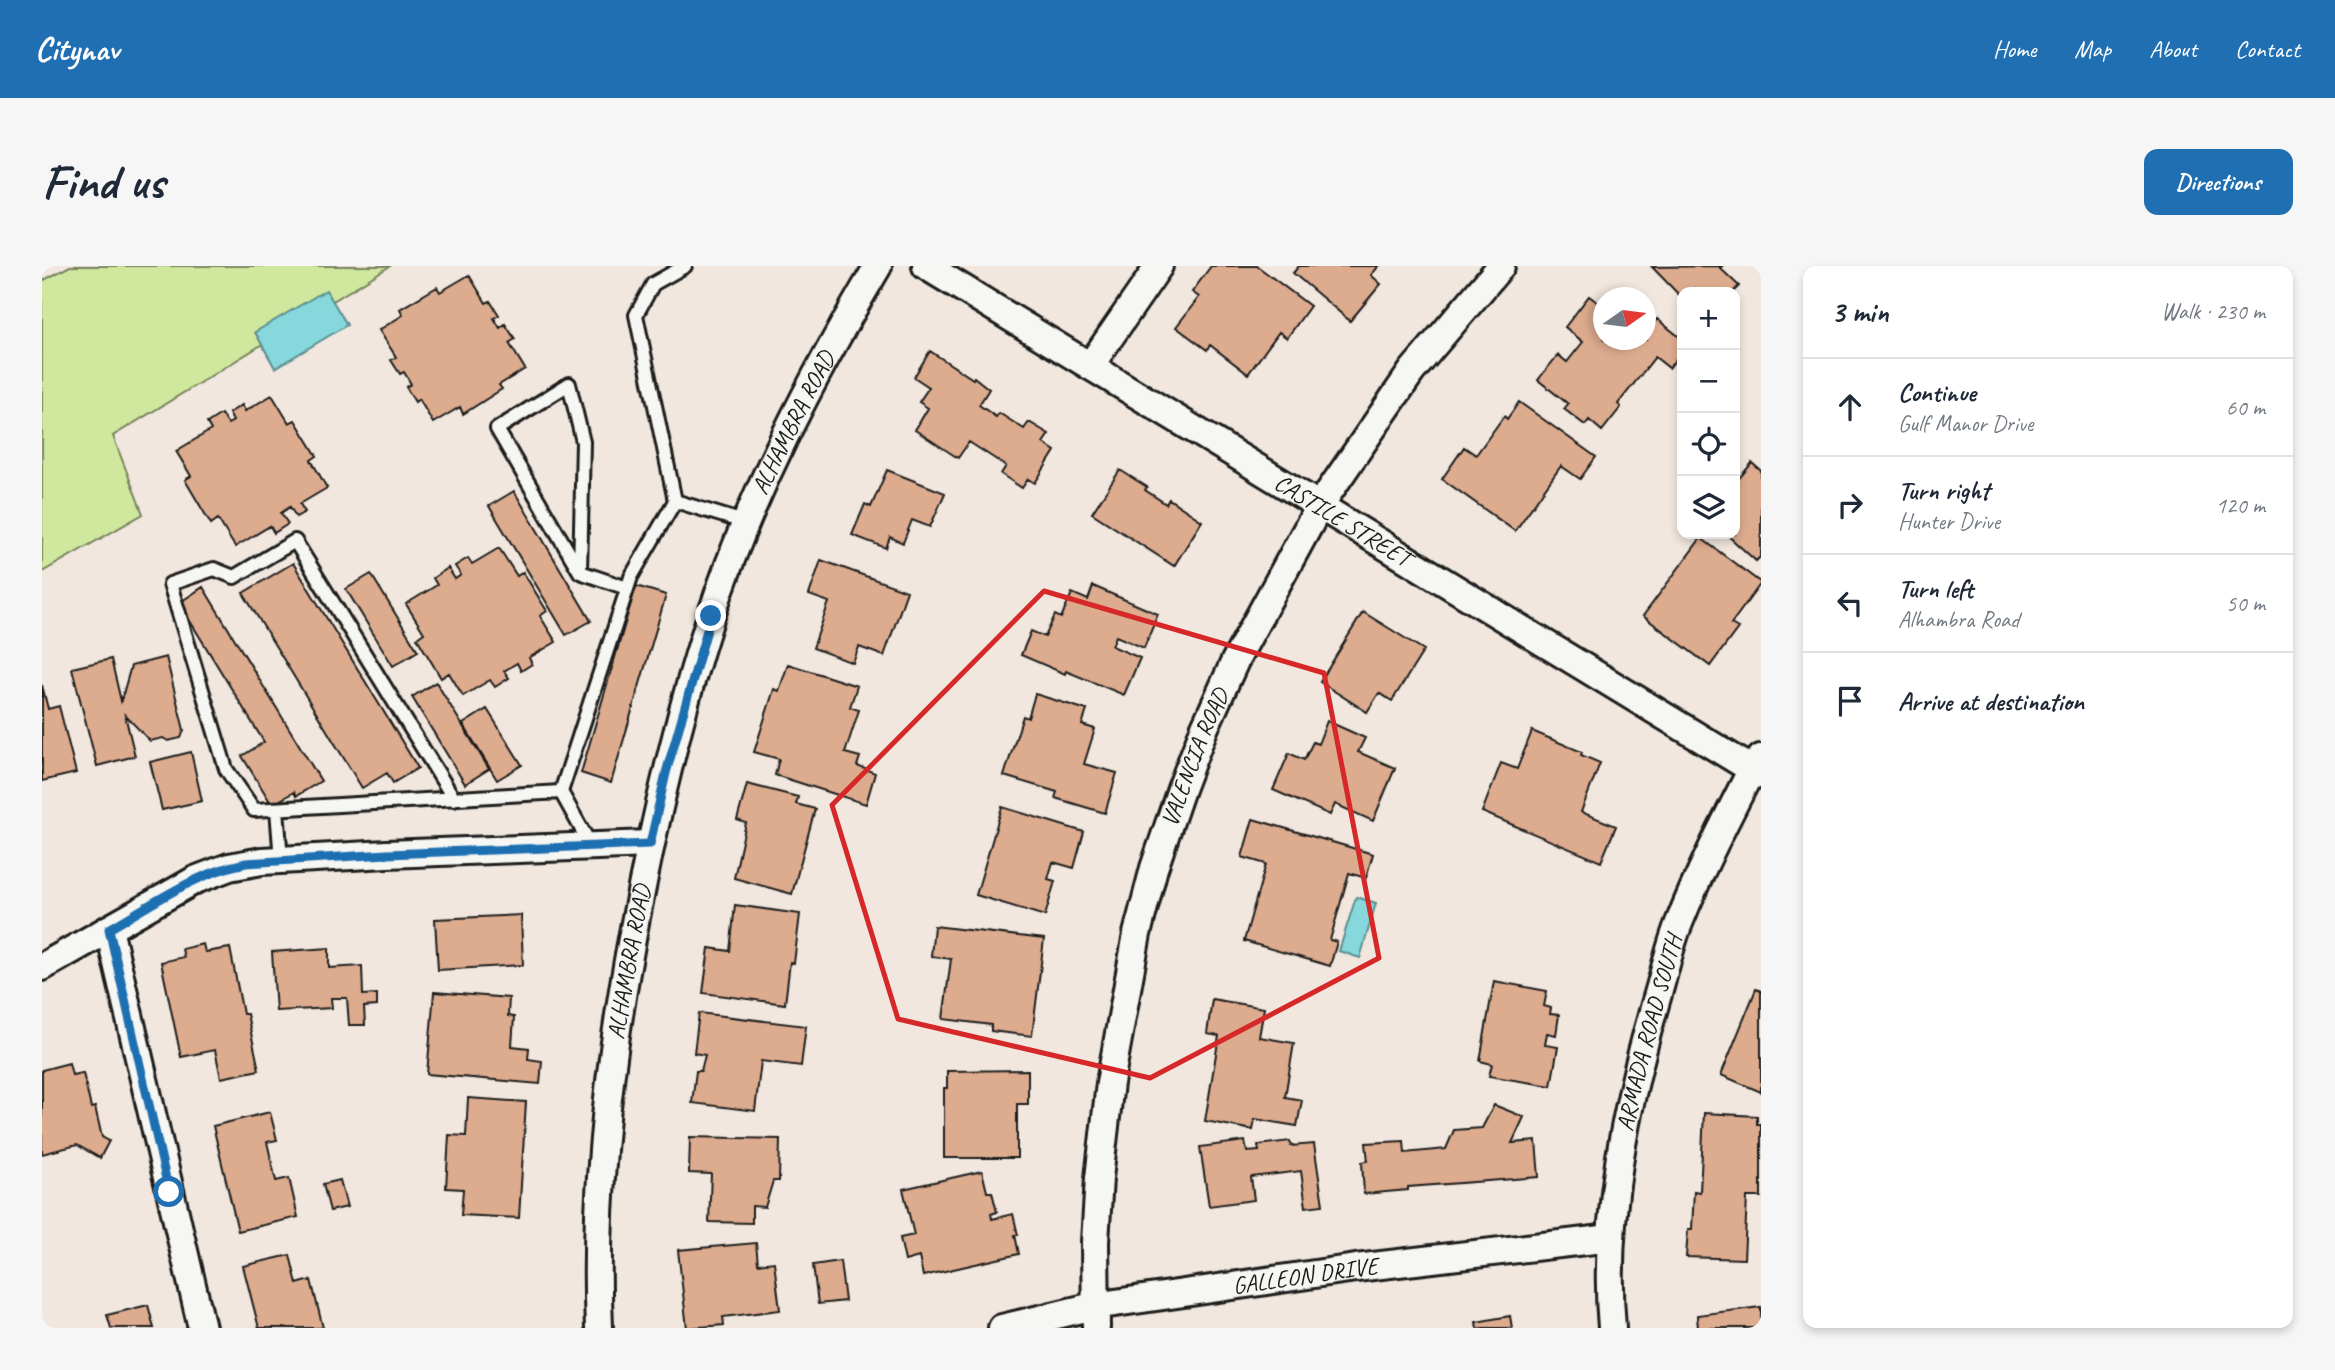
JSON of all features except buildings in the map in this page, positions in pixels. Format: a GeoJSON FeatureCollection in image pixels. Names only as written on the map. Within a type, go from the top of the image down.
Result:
{"type":"FeatureCollection","features":[{"type":"Feature","properties":{"kind":"street","name":"ALHAMBRA ROAD"},"geometry":{"type":"LineString","coordinates":[[599,1328],[600,1203],[607,1110],[621,998],[650,844],[669,761],[711,616],[747,523],[775,459],[832,344],[878,266]]}},
{"type":"Feature","properties":{"kind":"street","name":"CASTILE STREET"},"geometry":{"type":"LineString","coordinates":[[926,266],[1758,767]]}},
{"type":"Feature","properties":{"kind":"street"},"geometry":{"type":"LineString","coordinates":[[1090,366],[1159,266]]}},
{"type":"Feature","properties":{"kind":"street","name":"VALENCIA ROAD"},"geometry":{"type":"LineString","coordinates":[[1095,1317],[1095,1242],[1099,1178],[1110,1083],[1137,934],[1154,867],[1181,789],[1235,661],[1321,506],[1412,371],[1502,266]]}},
{"type":"Feature","properties":{"kind":"street","name":"ARMADA ROAD SOUTH"},"geometry":{"type":"LineString","coordinates":[[1612,1328],[1611,1238],[1626,1120],[1643,1043],[1678,925],[1711,848],[1758,767]]}},
{"type":"Feature","properties":{"kind":"street"},"geometry":{"type":"LineString","coordinates":[[42,967],[211,873],[246,863],[387,854],[650,844]]}},
{"type":"Feature","properties":{"kind":"street"},"geometry":{"type":"LineString","coordinates":[[109,929],[202,1328]]}},
{"type":"Feature","properties":{"kind":"street","name":"GALLEON DRIVE"},"geometry":{"type":"LineString","coordinates":[[1002,1328],[1095,1317],[1356,1268],[1611,1238]]}},
{"type":"Feature","properties":{"kind":"lane"},"geometry":{"type":"LineString","coordinates":[[591,846],[561,792],[631,577],[675,502],[636,315],[653,284],[685,266]]}},
{"type":"Feature","properties":{"kind":"lane"},"geometry":{"type":"LineString","coordinates":[[580,572],[583,442],[569,384],[497,429],[580,572],[627,588]]}},
{"type":"Feature","properties":{"kind":"lane"},"geometry":{"type":"LineString","coordinates":[[675,502],[747,523]]}},
{"type":"Feature","properties":{"kind":"lane"},"geometry":{"type":"LineString","coordinates":[[454,799],[295,541],[234,577],[214,569],[170,584],[226,769],[254,810],[454,799],[561,792]]}},
{"type":"Feature","properties":{"kind":"lane"},"geometry":{"type":"LineString","coordinates":[[277,809],[281,860]]}},
{"type":"Feature","properties":{"kind":"highlighted area"},"geometry":{"type":"Polygon","coordinates":[[[1044,591],[1324,673],[1379,958],[1150,1078],[898,1019],[832,805],[1044,591]]]}},
{"type":"Feature","properties":{"kind":"green space"},"geometry":{"type":"Polygon","coordinates":[[[70,266],[390,266],[113,436],[143,514],[42,572],[42,281],[70,266]]]}},
{"type":"Feature","properties":{"kind":"water"},"geometry":{"type":"Polygon","coordinates":[[[326,290],[347,325],[275,368],[255,332],[326,290]]]}},
{"type":"Feature","properties":{"kind":"water"},"geometry":{"type":"Polygon","coordinates":[[[1356,897],[1376,903],[1360,958],[1339,951],[1356,897]]]}},
{"type":"Feature","properties":{"kind":"route"},"geometry":{"type":"LineString","coordinates":[[169,1192],[109,929],[195,880],[246,863],[387,854],[650,844],[685,701],[711,616]]}}]}
